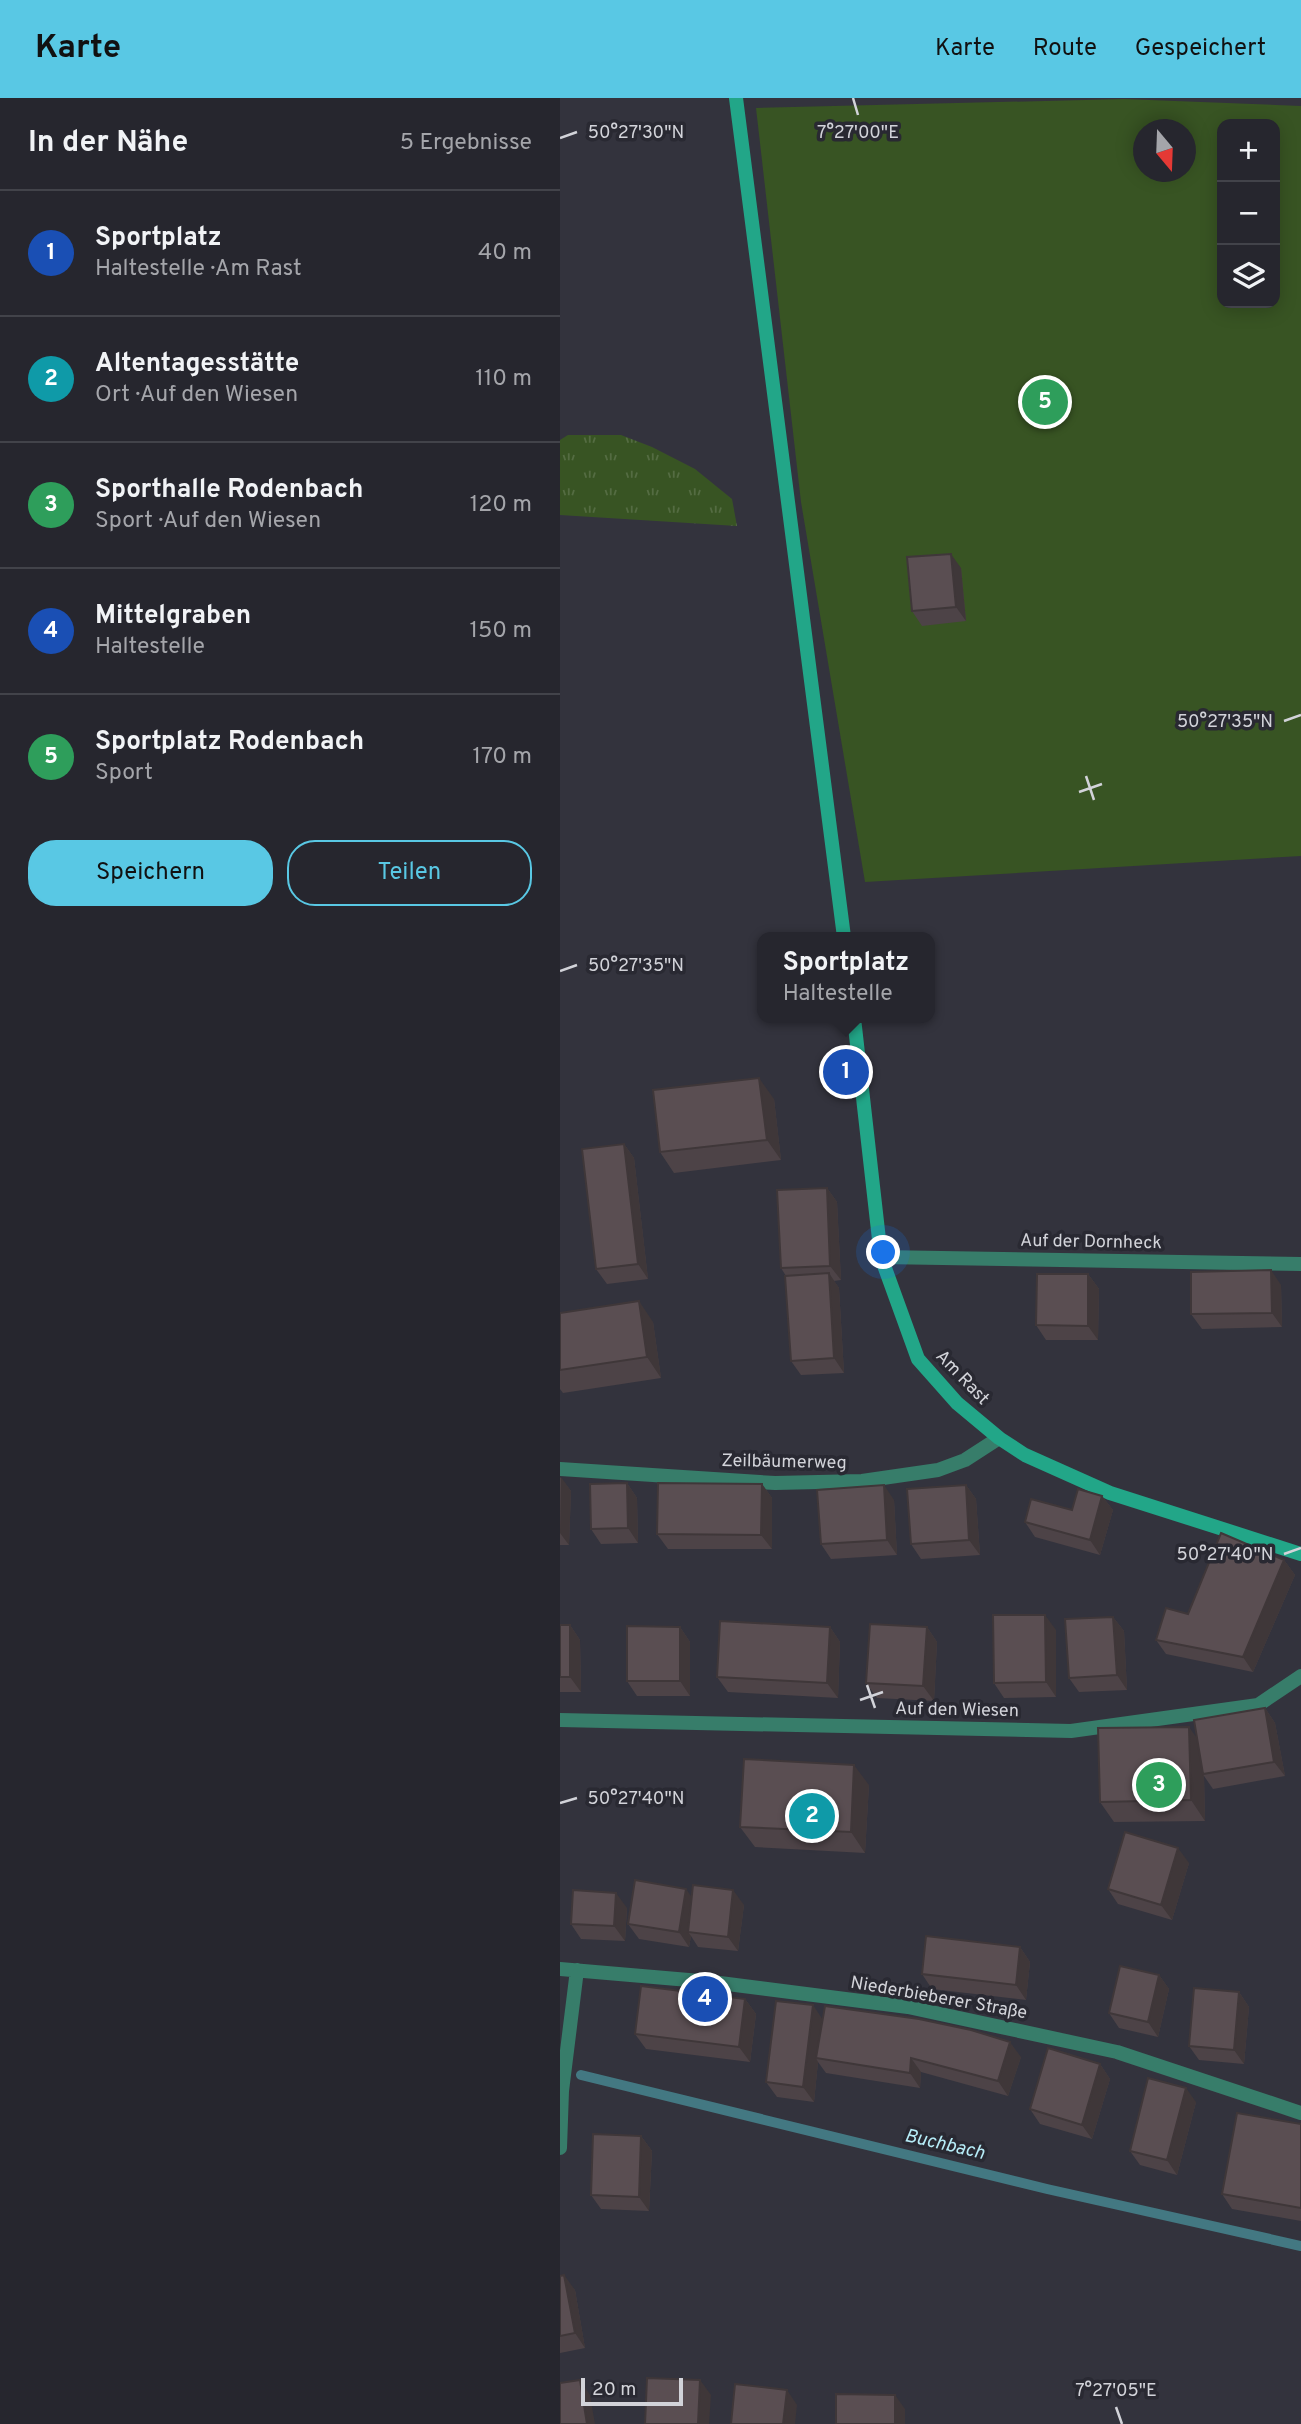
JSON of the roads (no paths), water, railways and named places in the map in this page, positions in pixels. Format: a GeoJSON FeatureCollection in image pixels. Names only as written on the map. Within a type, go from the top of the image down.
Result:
{"type":"FeatureCollection","features":[{"type":"Feature","properties":{"kind":"street"},"geometry":{"type":"LineString","coordinates":[[736,98],[843,932]]}},
{"type":"Feature","properties":{"kind":"street","name":"Am Rast"},"geometry":{"type":"LineString","coordinates":[[855,1023],[881,1257],[918,1359],[957,1403],[999,1438],[1025,1455],[1110,1493],[1301,1554]]}},
{"type":"Feature","properties":{"kind":"street","name":"Auf der Dornheck"},"geometry":{"type":"LineString","coordinates":[[881,1257],[1301,1264]]}},
{"type":"Feature","properties":{"kind":"street","name":"Zeilbäumerweg"},"geometry":{"type":"LineString","coordinates":[[560,1469],[775,1483],[862,1481],[938,1470],[965,1460],[999,1438]]}},
{"type":"Feature","properties":{"kind":"street","name":"Auf den Wiesen"},"geometry":{"type":"LineString","coordinates":[[560,1720],[1072,1731],[1258,1704],[1301,1676]]}},
{"type":"Feature","properties":{"kind":"street","name":"Niederbieberer Straße"},"geometry":{"type":"LineString","coordinates":[[560,1969],[712,1982],[908,2007],[1117,2052],[1301,2113]]}},
{"type":"Feature","properties":{"kind":"street"},"geometry":{"type":"LineString","coordinates":[[560,2148],[562,2091],[577,1970]]}},
{"type":"Feature","properties":{"kind":"waterway","name":"Buchbach"},"geometry":{"type":"LineString","coordinates":[[581,2075],[1047,2189],[1301,2246]]}},
{"type":"Feature","properties":{"kind":"place","name":"Sportplatz Rodenbach"},"geometry":{"type":"Point","coordinates":[1045,402]}},
{"type":"Feature","properties":{"kind":"place","name":"Sportplatz"},"geometry":{"type":"Point","coordinates":[846,1072]}},
{"type":"Feature","properties":{"kind":"place","name":"Sporthalle Rodenbach"},"geometry":{"type":"Point","coordinates":[1159,1785]}},
{"type":"Feature","properties":{"kind":"place","name":"Altentagesstätte"},"geometry":{"type":"Point","coordinates":[812,1816]}},
{"type":"Feature","properties":{"kind":"place","name":"Mittelgraben"},"geometry":{"type":"Point","coordinates":[705,1999]}}]}
